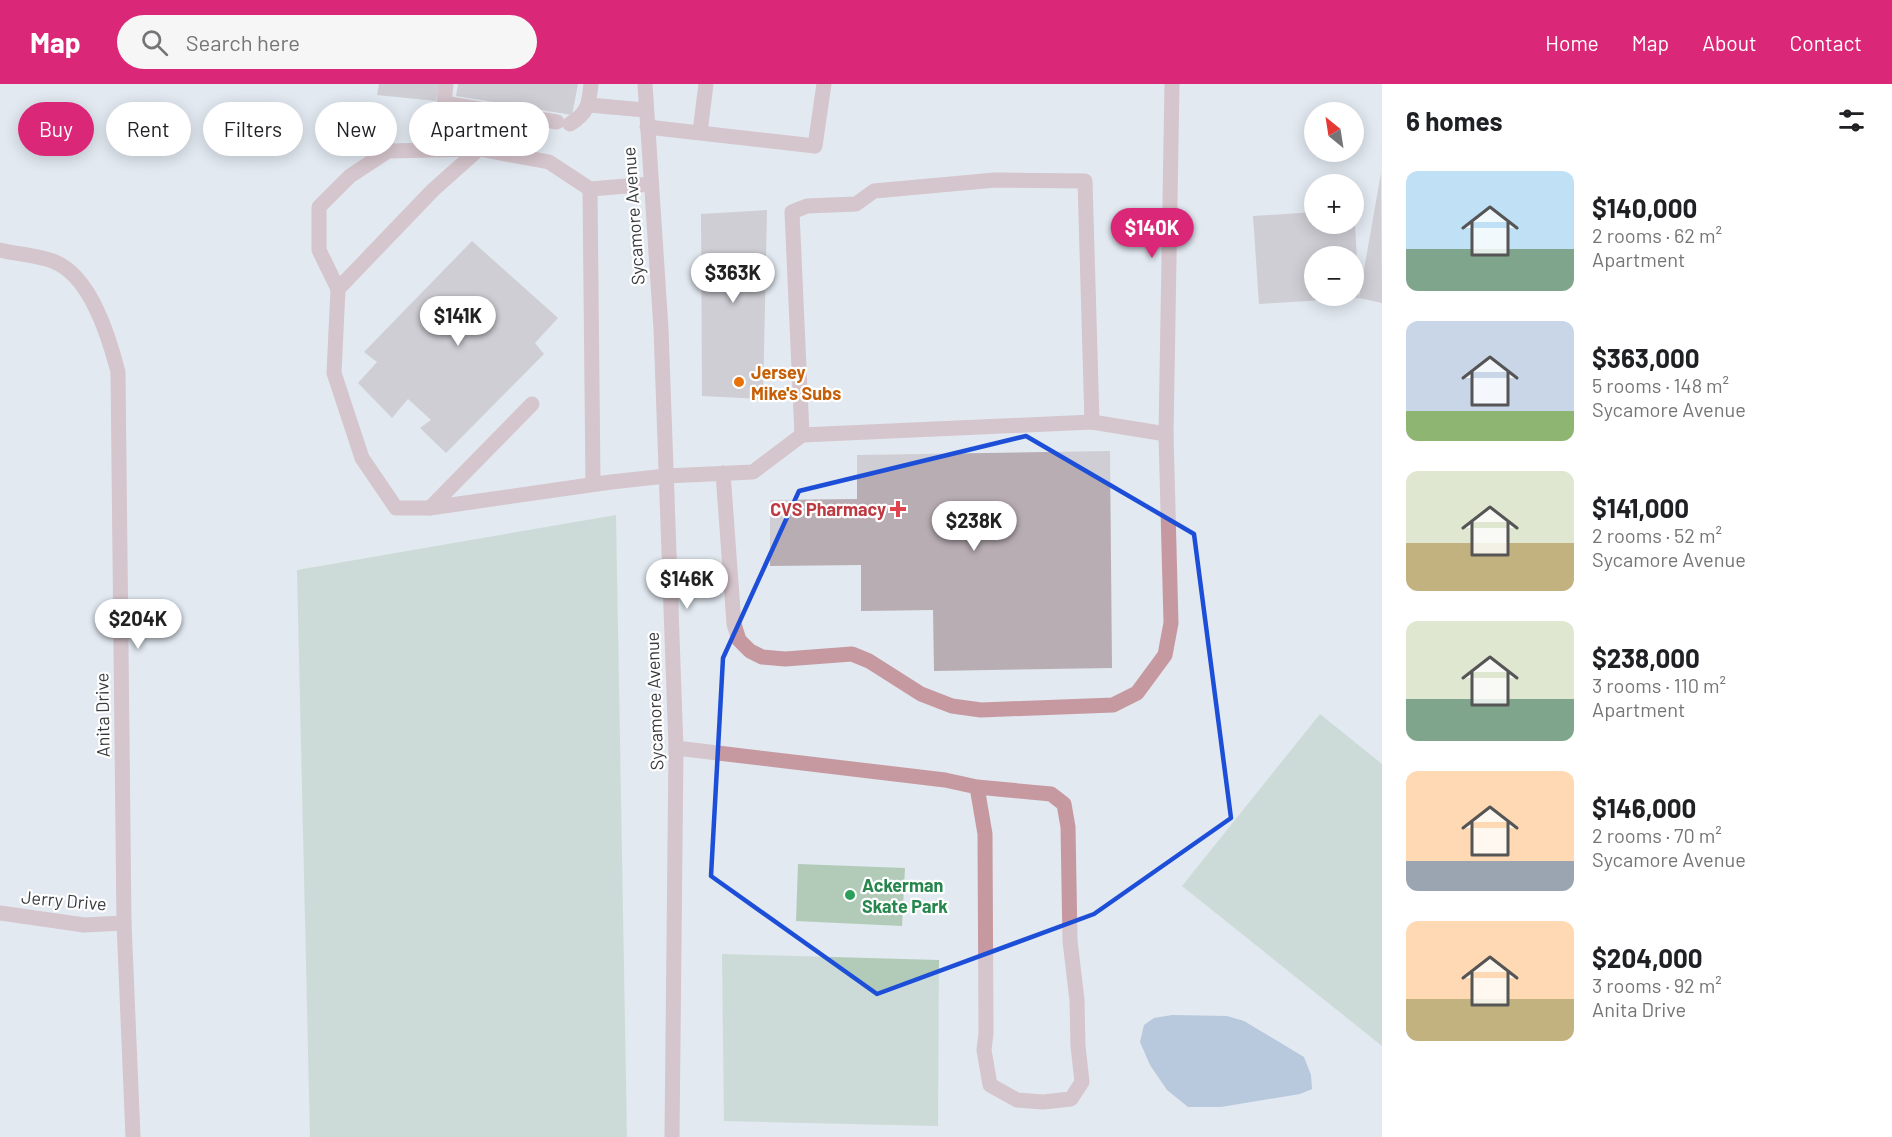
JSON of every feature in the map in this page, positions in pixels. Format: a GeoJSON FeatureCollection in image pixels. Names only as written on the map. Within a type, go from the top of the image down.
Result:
{"type":"FeatureCollection","features":[{"type":"Feature","properties":{"kind":"street"},"geometry":{"type":"LineString","coordinates":[[446,84],[444,103],[563,123],[578,120],[589,105],[591,84]]}},
{"type":"Feature","properties":{"kind":"street","name":"Sycamore Avenue"},"geometry":{"type":"LineString","coordinates":[[645,84],[646,127],[661,329],[676,748],[672,1137]]}},
{"type":"Feature","properties":{"kind":"street"},"geometry":{"type":"LineString","coordinates":[[700,132],[706,84]]}},
{"type":"Feature","properties":{"kind":"street"},"geometry":{"type":"LineString","coordinates":[[646,127],[815,146],[824,84]]}},
{"type":"Feature","properties":{"kind":"street"},"geometry":{"type":"LineString","coordinates":[[723,473],[734,624],[739,640],[750,651],[762,657],[785,659],[852,654],[921,694],[952,706],[981,710],[1113,705],[1137,693],[1165,655],[1171,623],[1166,434],[1172,84]]}},
{"type":"Feature","properties":{"kind":"street"},"geometry":{"type":"LineString","coordinates":[[589,105],[645,110]]}},
{"type":"Feature","properties":{"kind":"street"},"geometry":{"type":"LineString","coordinates":[[409,151],[388,151],[350,176],[319,207],[319,250],[338,289],[334,373],[362,458],[396,508],[430,508],[593,484],[666,476],[753,472],[802,435],[1092,422],[1166,434]]}},
{"type":"Feature","properties":{"kind":"street"},"geometry":{"type":"LineString","coordinates":[[338,289],[433,190],[470,156]]}},
{"type":"Feature","properties":{"kind":"street"},"geometry":{"type":"LineString","coordinates":[[516,156],[549,162],[590,189],[651,184]]}},
{"type":"Feature","properties":{"kind":"street"},"geometry":{"type":"LineString","coordinates":[[802,435],[792,212],[807,206],[856,204],[874,191],[994,180],[1085,181],[1092,422]]}},
{"type":"Feature","properties":{"kind":"street"},"geometry":{"type":"LineString","coordinates":[[590,189],[593,484]]}},
{"type":"Feature","properties":{"kind":"street","name":"Anita Drive"},"geometry":{"type":"LineString","coordinates":[[0,250],[55,262],[75,275],[88,295],[110,341],[118,372],[124,923],[133,1137]]}},
{"type":"Feature","properties":{"kind":"street"},"geometry":{"type":"LineString","coordinates":[[430,508],[531,404]]}},
{"type":"Feature","properties":{"kind":"street"},"geometry":{"type":"LineString","coordinates":[[676,748],[945,780],[977,787],[1051,794],[1064,804],[1068,827],[1070,941],[1077,1000],[1078,1046],[1082,1082],[1071,1099],[1042,1102],[1017,1100],[990,1085],[984,1050],[986,1033],[985,834],[977,787]]}},
{"type":"Feature","properties":{"kind":"street","name":"Jerry Drive"},"geometry":{"type":"LineString","coordinates":[[0,913],[84,924],[124,923]]}},
{"type":"Feature","properties":{"kind":"highlighted area"},"geometry":{"type":"Polygon","coordinates":[[[1026,436],[1194,534],[1231,818],[1094,914],[877,994],[711,876],[723,658],[799,491],[1026,436]]]}},
{"type":"Feature","properties":{"kind":"green space"},"geometry":{"type":"Polygon","coordinates":[[[616,515],[627,1137],[310,1137],[297,570],[616,515]]]}},
{"type":"Feature","properties":{"kind":"green space"},"geometry":{"type":"Polygon","coordinates":[[[1320,714],[1382,764],[1382,1046],[1182,886],[1320,714]]]}},
{"type":"Feature","properties":{"kind":"green space","name":"Ackerman Skate Park"},"geometry":{"type":"Polygon","coordinates":[[[798,864],[905,868],[902,926],[796,921],[798,864]]]}},
{"type":"Feature","properties":{"kind":"green space"},"geometry":{"type":"Polygon","coordinates":[[[722,954],[939,960],[938,1126],[724,1121],[722,954]]]}},
{"type":"Feature","properties":{"kind":"water"},"geometry":{"type":"Polygon","coordinates":[[[1172,1015],[1227,1016],[1244,1021],[1304,1057],[1311,1075],[1312,1089],[1300,1094],[1221,1107],[1188,1107],[1167,1090],[1150,1065],[1140,1042],[1144,1025],[1154,1018],[1172,1015]]]}},
{"type":"Feature","properties":{"kind":"building"},"geometry":{"type":"Polygon","coordinates":[[[379,84],[439,84],[436,101],[377,95],[379,84]]]}},
{"type":"Feature","properties":{"kind":"building"},"geometry":{"type":"Polygon","coordinates":[[[458,84],[578,84],[572,115],[549,111],[549,102],[493,102],[456,96],[458,84]]]}},
{"type":"Feature","properties":{"kind":"building"},"geometry":{"type":"Polygon","coordinates":[[[1381,173],[1382,303],[1364,299],[1364,270],[1381,173]]]}},
{"type":"Feature","properties":{"kind":"building"},"geometry":{"type":"Polygon","coordinates":[[[767,210],[763,399],[702,396],[701,214],[767,210]]]}},
{"type":"Feature","properties":{"kind":"building"},"geometry":{"type":"Polygon","coordinates":[[[1304,213],[1304,234],[1356,234],[1356,246],[1304,246],[1304,301],[1259,304],[1253,216],[1304,213]]]}},
{"type":"Feature","properties":{"kind":"building"},"geometry":{"type":"Polygon","coordinates":[[[472,241],[558,318],[535,343],[544,354],[446,453],[420,428],[431,420],[408,399],[392,418],[358,383],[377,362],[364,352],[472,241]]]}},
{"type":"Feature","properties":{"kind":"building"},"geometry":{"type":"Polygon","coordinates":[[[1110,451],[1112,668],[934,671],[933,610],[861,611],[861,565],[770,566],[770,500],[857,499],[857,455],[1110,451]]]}},
{"type":"Feature","properties":{"kind":"place","name":"Jersey Mike's Subs"},"geometry":{"type":"Point","coordinates":[739,382]}},
{"type":"Feature","properties":{"kind":"place","name":"CVS Pharmacy"},"geometry":{"type":"Point","coordinates":[898,509]}},
{"type":"Feature","properties":{"kind":"place","name":"Ackerman Skate Park"},"geometry":{"type":"Point","coordinates":[850,895]}}]}
